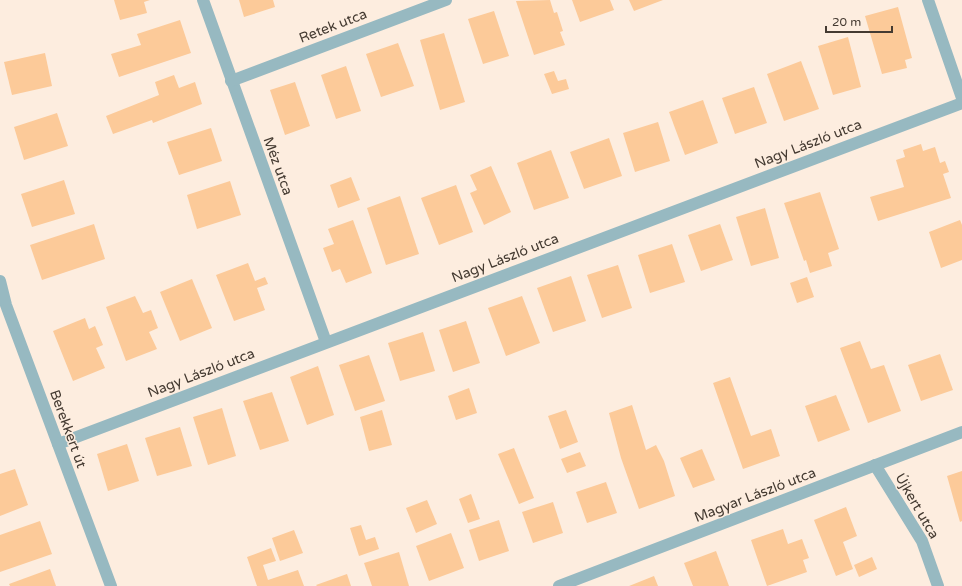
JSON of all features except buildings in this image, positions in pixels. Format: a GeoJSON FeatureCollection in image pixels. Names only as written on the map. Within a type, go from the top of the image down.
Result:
{"type":"FeatureCollection","features":[{"type":"Feature","properties":{"kind":"street","name":"Méz utca"},"geometry":{"type":"LineString","coordinates":[[203,0],[326,342]]}},
{"type":"Feature","properties":{"kind":"street","name":"Retek utca"},"geometry":{"type":"LineString","coordinates":[[231,81],[446,0]]}},
{"type":"Feature","properties":{"kind":"street"},"geometry":{"type":"LineString","coordinates":[[928,0],[962,98]]}},
{"type":"Feature","properties":{"kind":"street","name":"Nagy László utca"},"geometry":{"type":"LineString","coordinates":[[58,444],[962,102]]}},
{"type":"Feature","properties":{"kind":"street","name":"Berekkert út"},"geometry":{"type":"LineString","coordinates":[[0,281],[6,305],[111,586]]}},
{"type":"Feature","properties":{"kind":"street","name":"Magyar László utca"},"geometry":{"type":"LineString","coordinates":[[560,586],[962,432]]}},
{"type":"Feature","properties":{"kind":"street","name":"Újkert utca"},"geometry":{"type":"LineString","coordinates":[[875,465],[922,541],[938,586]]}}]}
